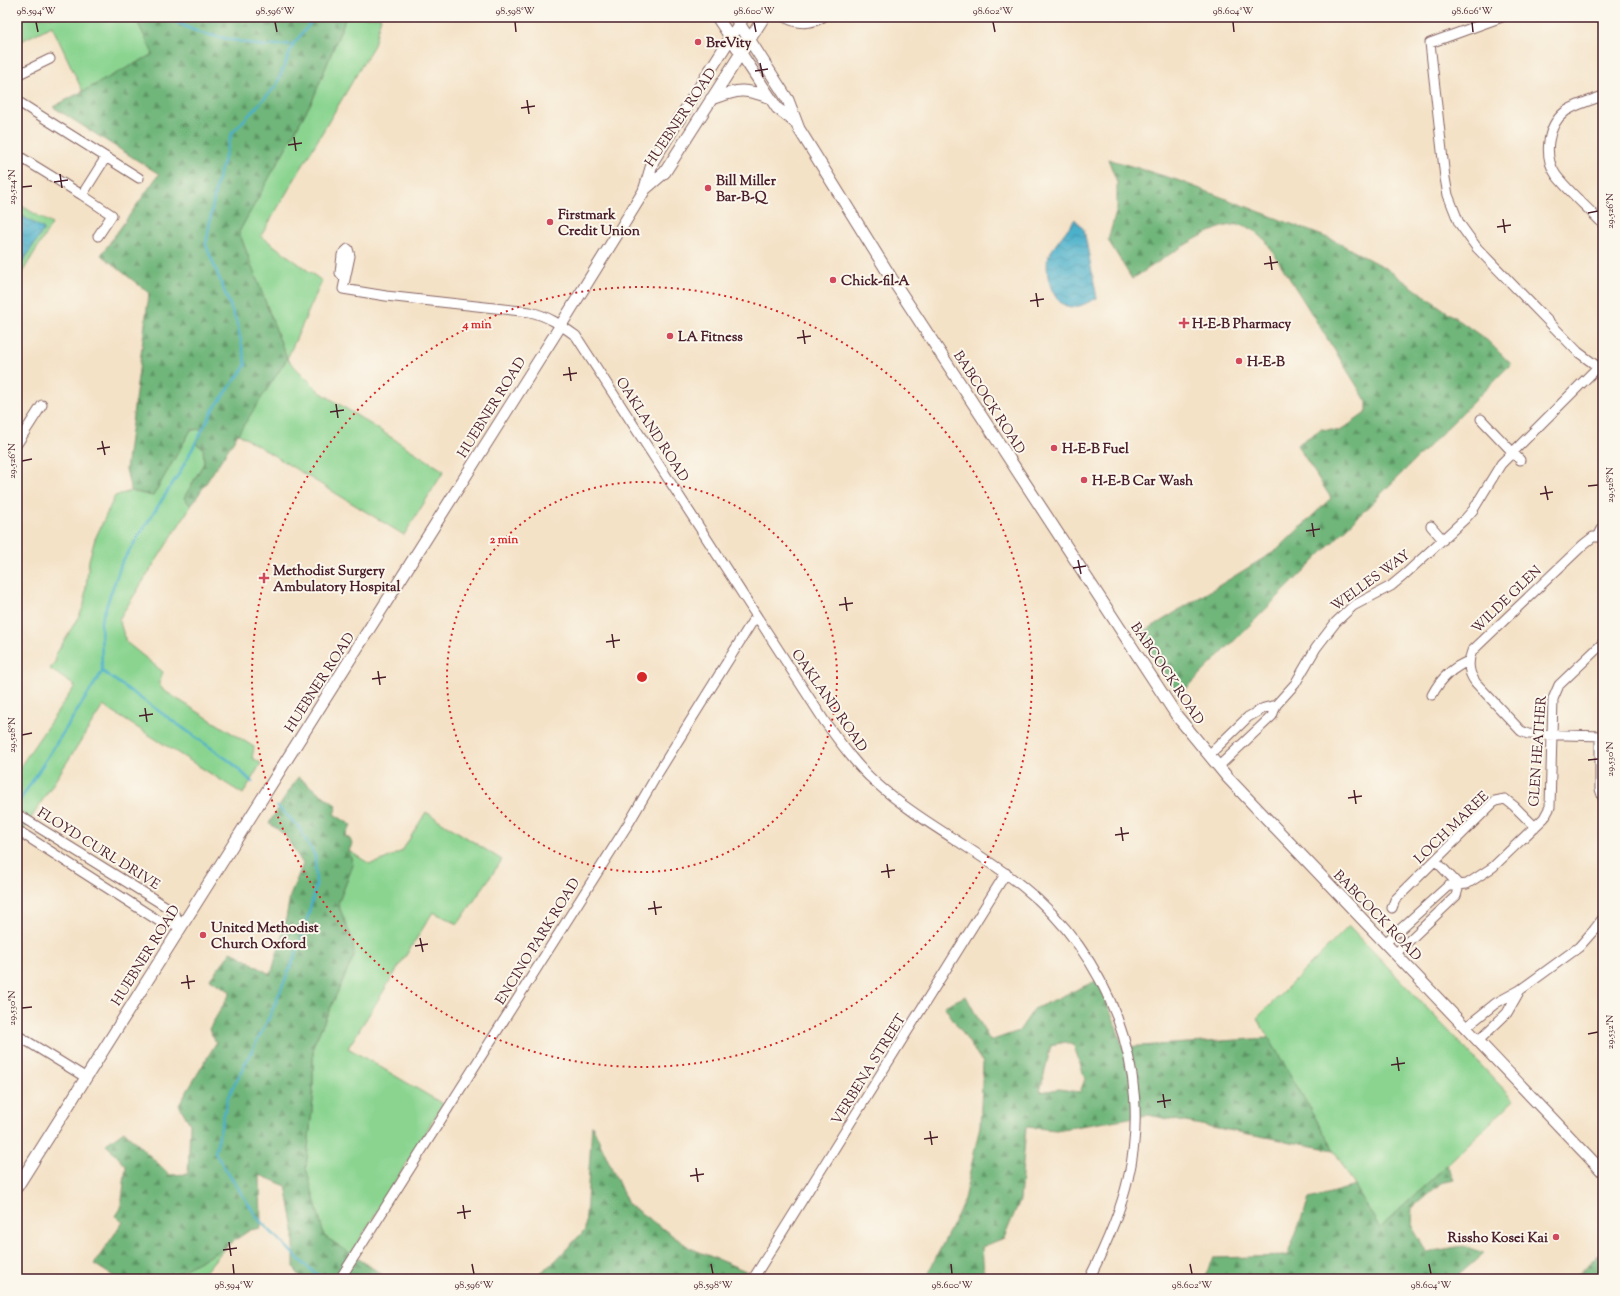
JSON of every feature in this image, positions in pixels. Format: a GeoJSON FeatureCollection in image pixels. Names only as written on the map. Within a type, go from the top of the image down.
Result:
{"type":"FeatureCollection","features":[{"type":"Feature","properties":{"kind":"main road","name":"BABCOCK ROAD"},"geometry":{"type":"LineString","coordinates":[[718,17],[777,108],[795,122]]}},
{"type":"Feature","properties":{"kind":"main road","name":"HUEBNER ROAD"},"geometry":{"type":"LineString","coordinates":[[644,191],[665,172],[710,99],[764,17]]}},
{"type":"Feature","properties":{"kind":"main road","name":"BABCOCK ROAD"},"geometry":{"type":"LineString","coordinates":[[740,19],[750,39],[788,100],[795,122],[892,279],[1177,716],[1209,755],[1311,866],[1603,1172]]}},
{"type":"Feature","properties":{"kind":"main road","name":"HUEBNER ROAD"},"geometry":{"type":"LineString","coordinates":[[17,1187],[85,1077],[358,649],[644,191],[653,161],[731,37],[740,19]]}},
{"type":"Feature","properties":{"kind":"main road"},"geometry":{"type":"LineString","coordinates":[[710,99],[742,90],[754,91],[770,98]]}},
{"type":"Feature","properties":{"kind":"street"},"geometry":{"type":"LineString","coordinates":[[784,17],[793,22],[800,23],[809,22],[823,17]]}},
{"type":"Feature","properties":{"kind":"street"},"geometry":{"type":"LineString","coordinates":[[1502,17],[1430,43],[1448,195],[1459,223],[1487,259],[1578,352],[1601,369]]}},
{"type":"Feature","properties":{"kind":"street"},"geometry":{"type":"LineString","coordinates":[[17,75],[50,59]]}},
{"type":"Feature","properties":{"kind":"street"},"geometry":{"type":"LineString","coordinates":[[1603,96],[1571,108],[1553,124],[1549,135],[1551,162],[1555,174],[1603,224]]}},
{"type":"Feature","properties":{"kind":"street"},"geometry":{"type":"LineString","coordinates":[[17,101],[139,178]]}},
{"type":"Feature","properties":{"kind":"street"},"geometry":{"type":"LineString","coordinates":[[17,155],[112,215],[98,236]]}},
{"type":"Feature","properties":{"kind":"street"},"geometry":{"type":"LineString","coordinates":[[82,195],[106,157]]}},
{"type":"Feature","properties":{"kind":"street","name":"OAKLAND ROAD"},"geometry":{"type":"LineString","coordinates":[[344,278],[343,289],[544,315],[561,325],[580,340],[757,617],[825,722],[844,748],[873,780],[914,813],[1024,886],[1049,910],[1066,930],[1096,971],[1118,1021],[1133,1078],[1135,1105],[1134,1139],[1129,1177],[1114,1226],[1089,1279]]}},
{"type":"Feature","properties":{"kind":"street","name":"WELLES WAY"},"geometry":{"type":"LineString","coordinates":[[1219,766],[1272,716],[1276,705],[1295,684],[1325,635],[1344,614],[1363,600],[1391,586],[1443,540],[1473,510],[1500,464],[1512,451],[1601,369]]}},
{"type":"Feature","properties":{"kind":"street"},"geometry":{"type":"LineString","coordinates":[[17,444],[42,405]]}},
{"type":"Feature","properties":{"kind":"street"},"geometry":{"type":"LineString","coordinates":[[1481,419],[1520,460]]}},
{"type":"Feature","properties":{"kind":"street"},"geometry":{"type":"LineString","coordinates":[[1431,526],[1443,540]]}},
{"type":"Feature","properties":{"kind":"street","name":"WILDE GLEN"},"geometry":{"type":"LineString","coordinates":[[1432,695],[1437,685],[1458,665],[1469,661],[1472,651],[1578,549],[1590,539],[1600,537],[1603,527]]}},
{"type":"Feature","properties":{"kind":"street","name":"ENCINO PARK ROAD"},"geometry":{"type":"LineString","coordinates":[[340,1279],[630,821],[658,773],[757,617]]}},
{"type":"Feature","properties":{"kind":"street","name":"GLEN HEATHER"},"geometry":{"type":"LineString","coordinates":[[1385,943],[1448,886],[1467,884],[1485,874],[1544,818],[1550,807],[1553,699],[1555,692],[1559,685],[1603,644]]}},
{"type":"Feature","properties":{"kind":"street"},"geometry":{"type":"LineString","coordinates":[[1469,661],[1470,676],[1521,731],[1534,735],[1602,736],[1600,789],[1603,798]]}},
{"type":"Feature","properties":{"kind":"street","name":"WELLES WAY"},"geometry":{"type":"LineString","coordinates":[[1209,755],[1248,717],[1264,708],[1276,705]]}},
{"type":"Feature","properties":{"kind":"street","name":"LOCH MAREE"},"geometry":{"type":"LineString","coordinates":[[1392,908],[1395,900],[1495,801],[1505,799],[1514,806],[1534,827]]}},
{"type":"Feature","properties":{"kind":"street","name":"FLOYD CURL DRIVE"},"geometry":{"type":"LineString","coordinates":[[17,814],[170,909],[182,925]]}},
{"type":"Feature","properties":{"kind":"street"},"geometry":{"type":"LineString","coordinates":[[35,842],[40,828]]}},
{"type":"Feature","properties":{"kind":"street","name":"FLOYD CURL DRIVE"},"geometry":{"type":"LineString","coordinates":[[17,830],[162,923],[182,925]]}},
{"type":"Feature","properties":{"kind":"street"},"geometry":{"type":"LineString","coordinates":[[1395,954],[1456,896],[1459,885],[1436,861]]}},
{"type":"Feature","properties":{"kind":"street","name":"VERBENA STREET"},"geometry":{"type":"LineString","coordinates":[[753,1279],[1006,873]]}},
{"type":"Feature","properties":{"kind":"street"},"geometry":{"type":"LineString","coordinates":[[1465,1028],[1496,1003],[1520,990],[1579,947],[1603,918]]}},
{"type":"Feature","properties":{"kind":"street"},"geometry":{"type":"LineString","coordinates":[[1478,1041],[1507,1013],[1520,990]]}},
{"type":"Feature","properties":{"kind":"street"},"geometry":{"type":"LineString","coordinates":[[17,1035],[85,1077]]}},
{"type":"Feature","properties":{"kind":"green space"},"geometry":{"type":"Polygon","coordinates":[[[17,17],[135,17],[154,54],[83,92],[52,26],[17,43],[17,17]]]}},
{"type":"Feature","properties":{"kind":"green space"},"geometry":{"type":"Polygon","coordinates":[[[135,17],[346,17],[313,99],[239,232],[287,359],[191,506],[184,498],[204,463],[203,448],[196,444],[203,429],[191,430],[153,496],[131,491],[126,469],[149,293],[101,255],[159,174],[53,107],[153,54],[135,17]]]}},
{"type":"Feature","properties":{"kind":"green space"},"geometry":{"type":"Polygon","coordinates":[[[346,17],[381,17],[374,45],[261,236],[322,281],[287,359],[239,232],[313,99],[346,17]]]}},
{"type":"Feature","properties":{"kind":"green space"},"geometry":{"type":"Polygon","coordinates":[[[1108,159],[1177,180],[1333,240],[1387,269],[1488,341],[1511,364],[1179,696],[1140,634],[1277,550],[1331,498],[1297,445],[1321,429],[1340,431],[1367,412],[1367,402],[1266,241],[1251,229],[1240,225],[1229,225],[1216,229],[1185,245],[1132,279],[1108,240],[1117,209],[1117,182],[1108,159]]]}},
{"type":"Feature","properties":{"kind":"green space"},"geometry":{"type":"Polygon","coordinates":[[[17,203],[52,224],[17,281],[17,203]]]}},
{"type":"Feature","properties":{"kind":"green space"},"geometry":{"type":"Polygon","coordinates":[[[287,359],[320,392],[444,471],[404,535],[237,433],[287,359]]]}},
{"type":"Feature","properties":{"kind":"green space"},"geometry":{"type":"Polygon","coordinates":[[[204,429],[204,463],[184,498],[191,506],[119,619],[126,642],[163,672],[159,684],[163,690],[254,747],[252,758],[261,763],[243,794],[103,706],[17,840],[17,771],[75,686],[50,669],[56,660],[55,656],[84,605],[89,560],[95,539],[115,496],[131,491],[153,496],[191,430],[204,429]]]}},
{"type":"Feature","properties":{"kind":"green space"},"geometry":{"type":"Polygon","coordinates":[[[298,777],[337,806],[334,814],[351,825],[345,836],[350,839],[352,844],[349,851],[353,865],[338,904],[353,942],[354,956],[313,1046],[313,1100],[306,1168],[324,1236],[389,1279],[302,1279],[294,1268],[294,1229],[286,1186],[260,1175],[261,1228],[250,1230],[217,1252],[167,1279],[118,1279],[94,1264],[123,1222],[116,1216],[121,1208],[126,1166],[106,1144],[124,1131],[170,1175],[188,1174],[190,1124],[179,1105],[216,1043],[209,1029],[231,992],[210,979],[232,951],[271,975],[285,924],[290,896],[303,864],[285,835],[269,823],[298,777]]]}},
{"type":"Feature","properties":{"kind":"green space"},"geometry":{"type":"Polygon","coordinates":[[[426,812],[502,860],[458,924],[433,912],[348,1048],[443,1104],[351,1254],[324,1236],[306,1168],[313,1100],[313,1046],[354,956],[353,942],[338,904],[353,865],[349,851],[370,864],[381,861],[402,851],[426,812]]]}},
{"type":"Feature","properties":{"kind":"green space"},"geometry":{"type":"Polygon","coordinates":[[[1349,926],[1514,1100],[1380,1229],[1257,1018],[1349,926]]]}},
{"type":"Feature","properties":{"kind":"green space"},"geometry":{"type":"Polygon","coordinates":[[[1098,980],[1123,1047],[1269,1038],[1334,1150],[1148,1115],[1056,1130],[1026,1127],[1020,1200],[1004,1238],[982,1247],[984,1273],[981,1279],[925,1279],[963,1204],[980,1126],[983,1063],[944,1006],[966,996],[990,1041],[1019,1031],[1034,1009],[1098,980]],[[1066,1042],[1051,1045],[1040,1092],[1059,1089],[1080,1092],[1085,1079],[1074,1046],[1066,1042]]]}},
{"type":"Feature","properties":{"kind":"green space"},"geometry":{"type":"Polygon","coordinates":[[[592,1125],[628,1204],[690,1248],[746,1271],[742,1279],[533,1279],[555,1261],[585,1230],[592,1125]]]}},
{"type":"Feature","properties":{"kind":"green space"},"geometry":{"type":"Polygon","coordinates":[[[1447,1165],[1454,1180],[1441,1183],[1413,1207],[1412,1227],[1427,1252],[1463,1246],[1484,1253],[1454,1279],[1203,1279],[1214,1258],[1287,1256],[1309,1199],[1355,1186],[1380,1228],[1447,1165]]]}},
{"type":"Feature","properties":{"kind":"green space"},"geometry":{"type":"Polygon","coordinates":[[[228,1244],[199,1279],[167,1279],[228,1244]]]}},
{"type":"Feature","properties":{"kind":"green space"},"geometry":{"type":"Polygon","coordinates":[[[1603,1251],[1603,1279],[1573,1279],[1603,1251]]]}},
{"type":"Feature","properties":{"kind":"water"},"geometry":{"type":"Polygon","coordinates":[[[17,213],[44,229],[17,271],[17,213]]]}},
{"type":"Feature","properties":{"kind":"water"},"geometry":{"type":"Polygon","coordinates":[[[1075,219],[1084,230],[1097,298],[1082,305],[1073,307],[1066,306],[1055,296],[1049,281],[1047,264],[1048,257],[1056,244],[1075,219]]]}},
{"type":"Feature","properties":{"kind":"waterway"},"geometry":{"type":"LineString","coordinates":[[165,17],[200,33],[262,46],[293,44]]}},
{"type":"Feature","properties":{"kind":"waterway"},"geometry":{"type":"LineString","coordinates":[[252,782],[231,762],[102,671],[101,621],[122,562],[180,472],[213,410],[246,365],[237,323],[206,245],[216,186],[232,133],[276,86],[293,45],[315,17]]}},
{"type":"Feature","properties":{"kind":"waterway"},"geometry":{"type":"LineString","coordinates":[[17,805],[102,672]]}},
{"type":"Feature","properties":{"kind":"waterway"},"geometry":{"type":"LineString","coordinates":[[277,806],[298,826],[315,856],[316,886],[301,942],[269,1018],[228,1097],[215,1153],[259,1220],[305,1265],[323,1279]]}},
{"type":"Feature","properties":{"kind":"place","name":"BreVity"},"geometry":{"type":"Point","coordinates":[698,42]}},
{"type":"Feature","properties":{"kind":"place","name":"Bill Miller Bar-B-Q"},"geometry":{"type":"Point","coordinates":[708,188]}},
{"type":"Feature","properties":{"kind":"place","name":"Firstmark Credit Union"},"geometry":{"type":"Point","coordinates":[550,222]}},
{"type":"Feature","properties":{"kind":"place","name":"Chick-fil-A"},"geometry":{"type":"Point","coordinates":[833,280]}},
{"type":"Feature","properties":{"kind":"place","name":"H-E-B Pharmacy"},"geometry":{"type":"Point","coordinates":[1184,323]}},
{"type":"Feature","properties":{"kind":"place","name":"LA Fitness"},"geometry":{"type":"Point","coordinates":[670,336]}},
{"type":"Feature","properties":{"kind":"place","name":"H-E-B"},"geometry":{"type":"Point","coordinates":[1239,361]}},
{"type":"Feature","properties":{"kind":"place","name":"H-E-B Fuel"},"geometry":{"type":"Point","coordinates":[1054,448]}},
{"type":"Feature","properties":{"kind":"place","name":"H-E-B Car Wash"},"geometry":{"type":"Point","coordinates":[1084,480]}},
{"type":"Feature","properties":{"kind":"place","name":"Methodist Surgery Ambulatory Hospital"},"geometry":{"type":"Point","coordinates":[264,578]}},
{"type":"Feature","properties":{"kind":"place","name":"United Methodist Church Oxford"},"geometry":{"type":"Point","coordinates":[203,935]}},
{"type":"Feature","properties":{"kind":"place","name":"Rissho Kosei Kai"},"geometry":{"type":"Point","coordinates":[1556,1237]}}]}
